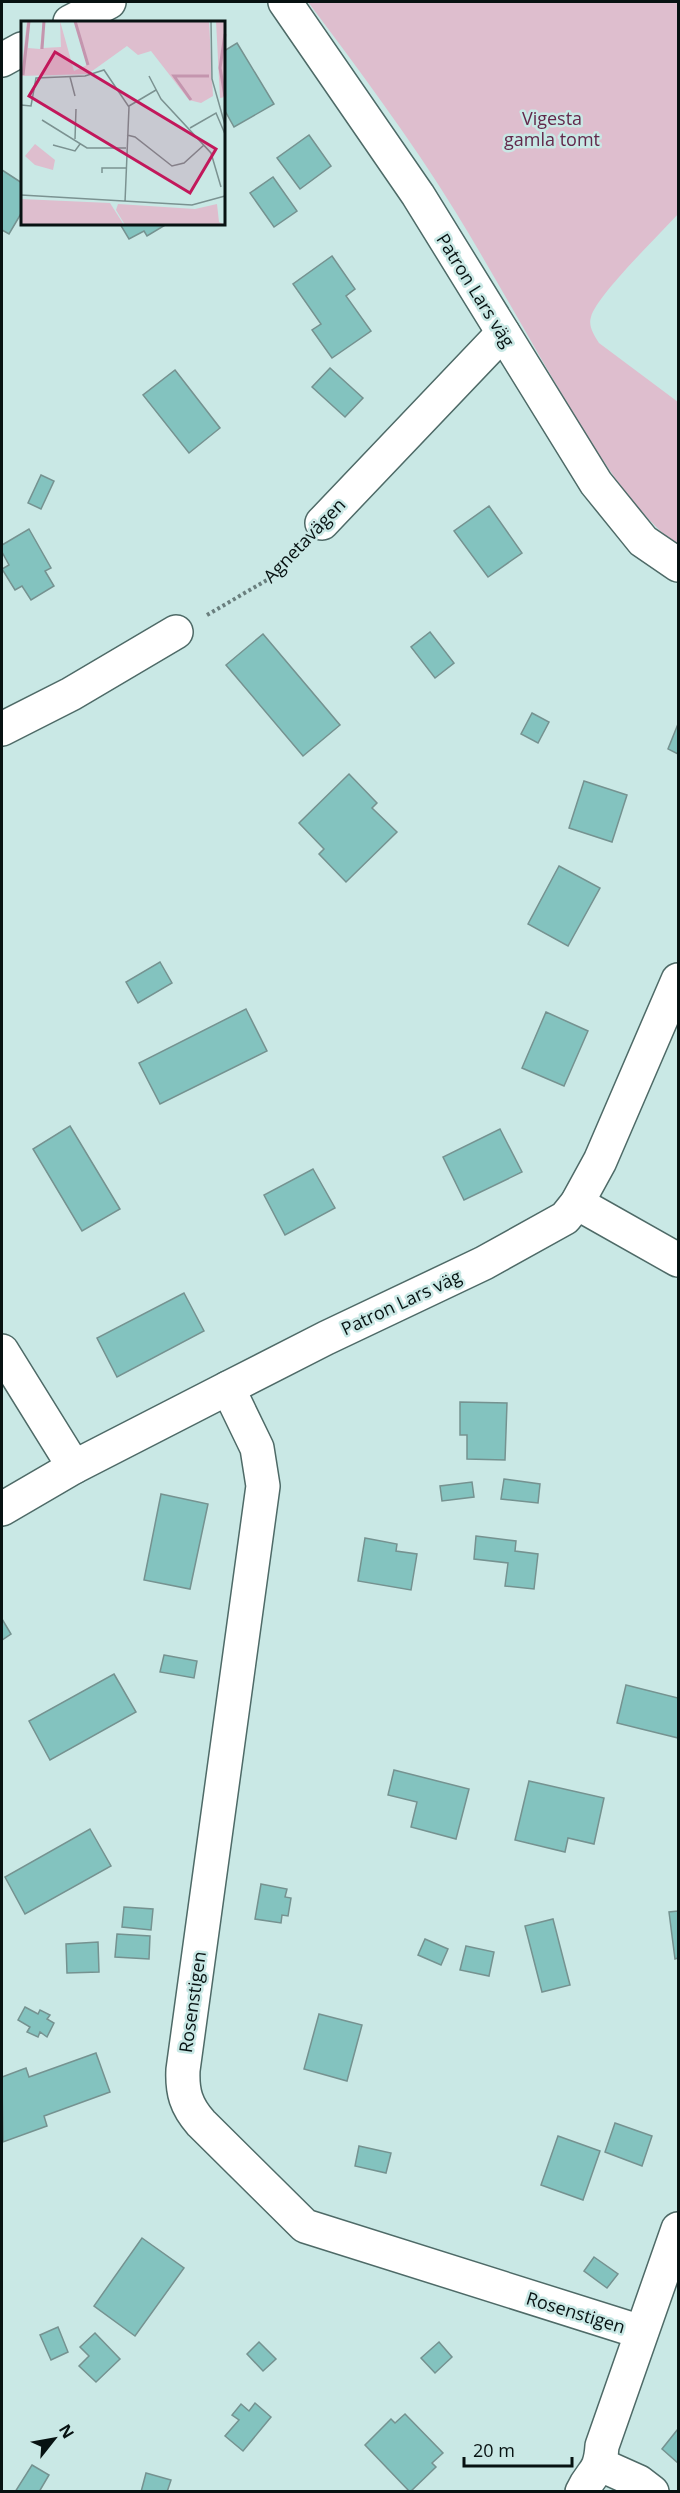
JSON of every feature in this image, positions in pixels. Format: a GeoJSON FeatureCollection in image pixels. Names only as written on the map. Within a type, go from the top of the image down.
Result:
{"type":"FeatureCollection","features":[{"type":"Feature","properties":{"kind":"street"},"geometry":{"type":"LineString","coordinates":[[72,21],[109,2]]}},
{"type":"Feature","properties":{"kind":"street","name":"Patron Lars väg"},"geometry":{"type":"LineString","coordinates":[[285,2],[418,195],[612,506],[644,541],[678,565]]}},
{"type":"Feature","properties":{"kind":"street"},"geometry":{"type":"LineString","coordinates":[[2,60],[21,50]]}},
{"type":"Feature","properties":{"kind":"street","name":"Agnetavägen"},"geometry":{"type":"LineString","coordinates":[[322,523],[503,333]]}},
{"type":"Feature","properties":{"kind":"street"},"geometry":{"type":"LineString","coordinates":[[2,729],[71,694],[176,632]]}},
{"type":"Feature","properties":{"kind":"street","name":"Patron Lars väg"},"geometry":{"type":"LineString","coordinates":[[2,1509],[74,1467],[548,1230],[565,1218],[577,1203],[600,1161],[678,980]]}},
{"type":"Feature","properties":{"kind":"street"},"geometry":{"type":"LineString","coordinates":[[577,1203],[678,1260]]}},
{"type":"Feature","properties":{"kind":"street"},"geometry":{"type":"LineString","coordinates":[[2,1351],[74,1467]]}},
{"type":"Feature","properties":{"kind":"street","name":"Rosenstigen"},"geometry":{"type":"LineString","coordinates":[[228,1388],[257,1448],[263,1486],[183,2070],[185,2099],[201,2123],[304,2226],[641,2332]]}},
{"type":"Feature","properties":{"kind":"street"},"geometry":{"type":"LineString","coordinates":[[582,2492],[587,2481],[600,2465],[602,2446],[678,2229]]}},
{"type":"Feature","properties":{"kind":"street"},"geometry":{"type":"LineString","coordinates":[[600,2465],[639,2482],[652,2492]]}},
{"type":"Feature","properties":{"kind":"path","name":"Agnetavägen"},"geometry":{"type":"LineString","coordinates":[[176,632],[267,580],[283,567],[322,523]]}},
{"type":"Feature","properties":{"kind":"green space","name":"Vigesta gamla tomt"},"geometry":{"type":"Polygon","coordinates":[[[308,2],[678,2],[678,214],[604,295],[595,307],[590,324],[599,343],[678,402],[678,546],[646,517],[607,466],[438,184],[384,105],[308,2]]]}},
{"type":"Feature","properties":{"kind":"building"},"geometry":{"type":"Polygon","coordinates":[[[237,43],[274,104],[234,127],[225,111],[225,50],[237,43]]]}},
{"type":"Feature","properties":{"kind":"building"},"geometry":{"type":"Polygon","coordinates":[[[309,135],[331,166],[300,189],[277,158],[309,135]]]}},
{"type":"Feature","properties":{"kind":"building"},"geometry":{"type":"Polygon","coordinates":[[[2,170],[21,182],[21,214],[9,234],[2,230],[2,170]]]}},
{"type":"Feature","properties":{"kind":"building"},"geometry":{"type":"Polygon","coordinates":[[[273,177],[297,211],[274,227],[250,193],[273,177]]]}},
{"type":"Feature","properties":{"kind":"building"},"geometry":{"type":"Polygon","coordinates":[[[121,225],[165,225],[147,236],[144,231],[129,239],[121,225]]]}},
{"type":"Feature","properties":{"kind":"building"},"geometry":{"type":"Polygon","coordinates":[[[332,256],[355,289],[346,296],[371,331],[332,358],[312,330],[321,324],[293,284],[332,256]]]}},
{"type":"Feature","properties":{"kind":"building"},"geometry":{"type":"Polygon","coordinates":[[[330,368],[363,398],[345,417],[312,387],[330,368]]]}},
{"type":"Feature","properties":{"kind":"building"},"geometry":{"type":"Polygon","coordinates":[[[175,370],[220,428],[189,453],[143,395],[175,370]]]}},
{"type":"Feature","properties":{"kind":"building"},"geometry":{"type":"Polygon","coordinates":[[[41,475],[54,481],[41,509],[28,503],[41,475]]]}},
{"type":"Feature","properties":{"kind":"building"},"geometry":{"type":"Polygon","coordinates":[[[489,506],[522,553],[488,577],[454,531],[489,506]]]}},
{"type":"Feature","properties":{"kind":"building"},"geometry":{"type":"Polygon","coordinates":[[[29,529],[51,568],[45,571],[54,586],[31,600],[22,586],[15,590],[2,569],[9,565],[2,552],[2,545],[29,529]]]}},
{"type":"Feature","properties":{"kind":"building"},"geometry":{"type":"Polygon","coordinates":[[[430,632],[454,663],[435,678],[411,647],[430,632]]]}},
{"type":"Feature","properties":{"kind":"building"},"geometry":{"type":"Polygon","coordinates":[[[263,634],[340,725],[303,756],[226,665],[263,634]]]}},
{"type":"Feature","properties":{"kind":"building"},"geometry":{"type":"Polygon","coordinates":[[[532,713],[549,722],[538,743],[521,734],[532,713]]]}},
{"type":"Feature","properties":{"kind":"building"},"geometry":{"type":"Polygon","coordinates":[[[678,724],[678,754],[668,749],[678,724]]]}},
{"type":"Feature","properties":{"kind":"building"},"geometry":{"type":"Polygon","coordinates":[[[349,774],[377,803],[372,808],[397,832],[346,882],[319,854],[324,849],[299,823],[349,774]]]}},
{"type":"Feature","properties":{"kind":"building"},"geometry":{"type":"Polygon","coordinates":[[[584,781],[627,795],[612,842],[569,828],[584,781]]]}},
{"type":"Feature","properties":{"kind":"building"},"geometry":{"type":"Polygon","coordinates":[[[559,866],[600,888],[568,946],[528,924],[559,866]]]}},
{"type":"Feature","properties":{"kind":"building"},"geometry":{"type":"Polygon","coordinates":[[[160,962],[172,983],[138,1003],[126,982],[160,962]]]}},
{"type":"Feature","properties":{"kind":"building"},"geometry":{"type":"Polygon","coordinates":[[[246,1009],[267,1051],[160,1104],[139,1063],[246,1009]]]}},
{"type":"Feature","properties":{"kind":"building"},"geometry":{"type":"Polygon","coordinates":[[[546,1012],[588,1031],[564,1086],[522,1068],[546,1012]]]}},
{"type":"Feature","properties":{"kind":"building"},"geometry":{"type":"Polygon","coordinates":[[[70,1126],[120,1209],[82,1231],[33,1149],[70,1126]]]}},
{"type":"Feature","properties":{"kind":"building"},"geometry":{"type":"Polygon","coordinates":[[[500,1129],[522,1172],[464,1200],[443,1157],[500,1129]]]}},
{"type":"Feature","properties":{"kind":"building"},"geometry":{"type":"Polygon","coordinates":[[[313,1169],[335,1208],[285,1235],[264,1195],[313,1169]]]}},
{"type":"Feature","properties":{"kind":"building"},"geometry":{"type":"Polygon","coordinates":[[[184,1293],[204,1331],[117,1377],[97,1338],[184,1293]]]}},
{"type":"Feature","properties":{"kind":"building"},"geometry":{"type":"Polygon","coordinates":[[[460,1402],[507,1403],[505,1460],[467,1459],[467,1435],[460,1435],[460,1402]]]}},
{"type":"Feature","properties":{"kind":"building"},"geometry":{"type":"Polygon","coordinates":[[[504,1479],[540,1484],[538,1503],[501,1499],[504,1479]]]}},
{"type":"Feature","properties":{"kind":"building"},"geometry":{"type":"Polygon","coordinates":[[[472,1482],[474,1497],[442,1501],[440,1486],[472,1482]]]}},
{"type":"Feature","properties":{"kind":"building"},"geometry":{"type":"Polygon","coordinates":[[[161,1494],[208,1504],[190,1589],[144,1580],[161,1494]]]}},
{"type":"Feature","properties":{"kind":"building"},"geometry":{"type":"Polygon","coordinates":[[[476,1536],[516,1541],[515,1551],[538,1554],[534,1589],[505,1586],[508,1563],[474,1559],[476,1536]]]}},
{"type":"Feature","properties":{"kind":"building"},"geometry":{"type":"Polygon","coordinates":[[[365,1538],[397,1544],[396,1551],[417,1554],[411,1590],[358,1581],[365,1538]]]}},
{"type":"Feature","properties":{"kind":"building"},"geometry":{"type":"Polygon","coordinates":[[[2,1619],[11,1634],[2,1640],[2,1619]]]}},
{"type":"Feature","properties":{"kind":"building"},"geometry":{"type":"Polygon","coordinates":[[[164,1655],[197,1661],[194,1678],[160,1672],[164,1655]]]}},
{"type":"Feature","properties":{"kind":"building"},"geometry":{"type":"Polygon","coordinates":[[[114,1674],[136,1712],[50,1760],[29,1721],[114,1674]]]}},
{"type":"Feature","properties":{"kind":"building"},"geometry":{"type":"Polygon","coordinates":[[[626,1685],[678,1698],[678,1738],[617,1723],[626,1685]]]}},
{"type":"Feature","properties":{"kind":"building"},"geometry":{"type":"Polygon","coordinates":[[[394,1770],[469,1789],[456,1839],[411,1827],[417,1802],[388,1795],[394,1770]]]}},
{"type":"Feature","properties":{"kind":"building"},"geometry":{"type":"Polygon","coordinates":[[[529,1781],[604,1798],[594,1844],[568,1838],[565,1852],[515,1840],[529,1781]]]}},
{"type":"Feature","properties":{"kind":"building"},"geometry":{"type":"Polygon","coordinates":[[[90,1829],[111,1866],[25,1914],[5,1877],[90,1829]]]}},
{"type":"Feature","properties":{"kind":"building"},"geometry":{"type":"Polygon","coordinates":[[[261,1884],[287,1889],[285,1897],[291,1898],[288,1916],[282,1915],[281,1923],[255,1919],[261,1884]]]}},
{"type":"Feature","properties":{"kind":"building"},"geometry":{"type":"Polygon","coordinates":[[[124,1907],[153,1909],[151,1930],[122,1927],[124,1907]]]}},
{"type":"Feature","properties":{"kind":"building"},"geometry":{"type":"Polygon","coordinates":[[[678,1911],[678,1958],[675,1959],[669,1912],[678,1911]]]}},
{"type":"Feature","properties":{"kind":"building"},"geometry":{"type":"Polygon","coordinates":[[[553,1919],[570,1985],[542,1992],[525,1926],[553,1919]]]}},
{"type":"Feature","properties":{"kind":"building"},"geometry":{"type":"Polygon","coordinates":[[[117,1934],[150,1936],[149,1959],[115,1957],[117,1934]]]}},
{"type":"Feature","properties":{"kind":"building"},"geometry":{"type":"Polygon","coordinates":[[[425,1939],[448,1949],[441,1965],[418,1955],[425,1939]]]}},
{"type":"Feature","properties":{"kind":"building"},"geometry":{"type":"Polygon","coordinates":[[[98,1942],[99,1972],[67,1973],[66,1944],[98,1942]]]}},
{"type":"Feature","properties":{"kind":"building"},"geometry":{"type":"Polygon","coordinates":[[[466,1946],[494,1952],[489,1976],[460,1970],[466,1946]]]}},
{"type":"Feature","properties":{"kind":"building"},"geometry":{"type":"Polygon","coordinates":[[[25,2007],[38,2014],[40,2010],[50,2015],[47,2019],[54,2023],[47,2037],[40,2032],[38,2037],[27,2032],[30,2027],[18,2020],[25,2007]]]}},
{"type":"Feature","properties":{"kind":"building"},"geometry":{"type":"Polygon","coordinates":[[[319,2014],[362,2025],[347,2081],[304,2069],[319,2014]]]}},
{"type":"Feature","properties":{"kind":"building"},"geometry":{"type":"Polygon","coordinates":[[[96,2053],[110,2092],[44,2116],[47,2126],[3,2142],[2,2077],[26,2068],[29,2077],[96,2053]]]}},
{"type":"Feature","properties":{"kind":"building"},"geometry":{"type":"Polygon","coordinates":[[[615,2123],[652,2136],[642,2166],[605,2152],[615,2123]]]}},
{"type":"Feature","properties":{"kind":"building"},"geometry":{"type":"Polygon","coordinates":[[[558,2136],[600,2151],[583,2200],[541,2185],[558,2136]]]}},
{"type":"Feature","properties":{"kind":"building"},"geometry":{"type":"Polygon","coordinates":[[[359,2146],[391,2153],[386,2173],[355,2166],[359,2146]]]}},
{"type":"Feature","properties":{"kind":"building"},"geometry":{"type":"Polygon","coordinates":[[[142,2238],[184,2268],[135,2336],[94,2306],[142,2238]]]}},
{"type":"Feature","properties":{"kind":"building"},"geometry":{"type":"Polygon","coordinates":[[[594,2257],[618,2274],[607,2288],[584,2271],[594,2257]]]}},
{"type":"Feature","properties":{"kind":"building"},"geometry":{"type":"Polygon","coordinates":[[[58,2327],[68,2352],[51,2360],[40,2335],[58,2327]]]}},
{"type":"Feature","properties":{"kind":"building"},"geometry":{"type":"Polygon","coordinates":[[[95,2333],[120,2359],[96,2382],[79,2366],[89,2356],[80,2347],[95,2333]]]}},
{"type":"Feature","properties":{"kind":"building"},"geometry":{"type":"Polygon","coordinates":[[[259,2342],[276,2359],[263,2371],[247,2354],[259,2342]]]}},
{"type":"Feature","properties":{"kind":"building"},"geometry":{"type":"Polygon","coordinates":[[[439,2342],[452,2357],[435,2373],[421,2358],[439,2342]]]}},
{"type":"Feature","properties":{"kind":"building"},"geometry":{"type":"Polygon","coordinates":[[[255,2403],[271,2417],[243,2451],[225,2436],[239,2420],[232,2415],[241,2404],[249,2411],[255,2403]]]}},
{"type":"Feature","properties":{"kind":"building"},"geometry":{"type":"Polygon","coordinates":[[[405,2414],[443,2453],[432,2463],[436,2467],[410,2492],[365,2445],[391,2419],[395,2423],[405,2414]]]}},
{"type":"Feature","properties":{"kind":"building"},"geometry":{"type":"Polygon","coordinates":[[[678,2429],[678,2463],[662,2449],[678,2429]]]}},
{"type":"Feature","properties":{"kind":"building"},"geometry":{"type":"Polygon","coordinates":[[[32,2465],[49,2475],[39,2492],[15,2492],[32,2465]]]}},
{"type":"Feature","properties":{"kind":"building"},"geometry":{"type":"Polygon","coordinates":[[[146,2473],[171,2480],[167,2492],[141,2492],[146,2473]]]}}]}
